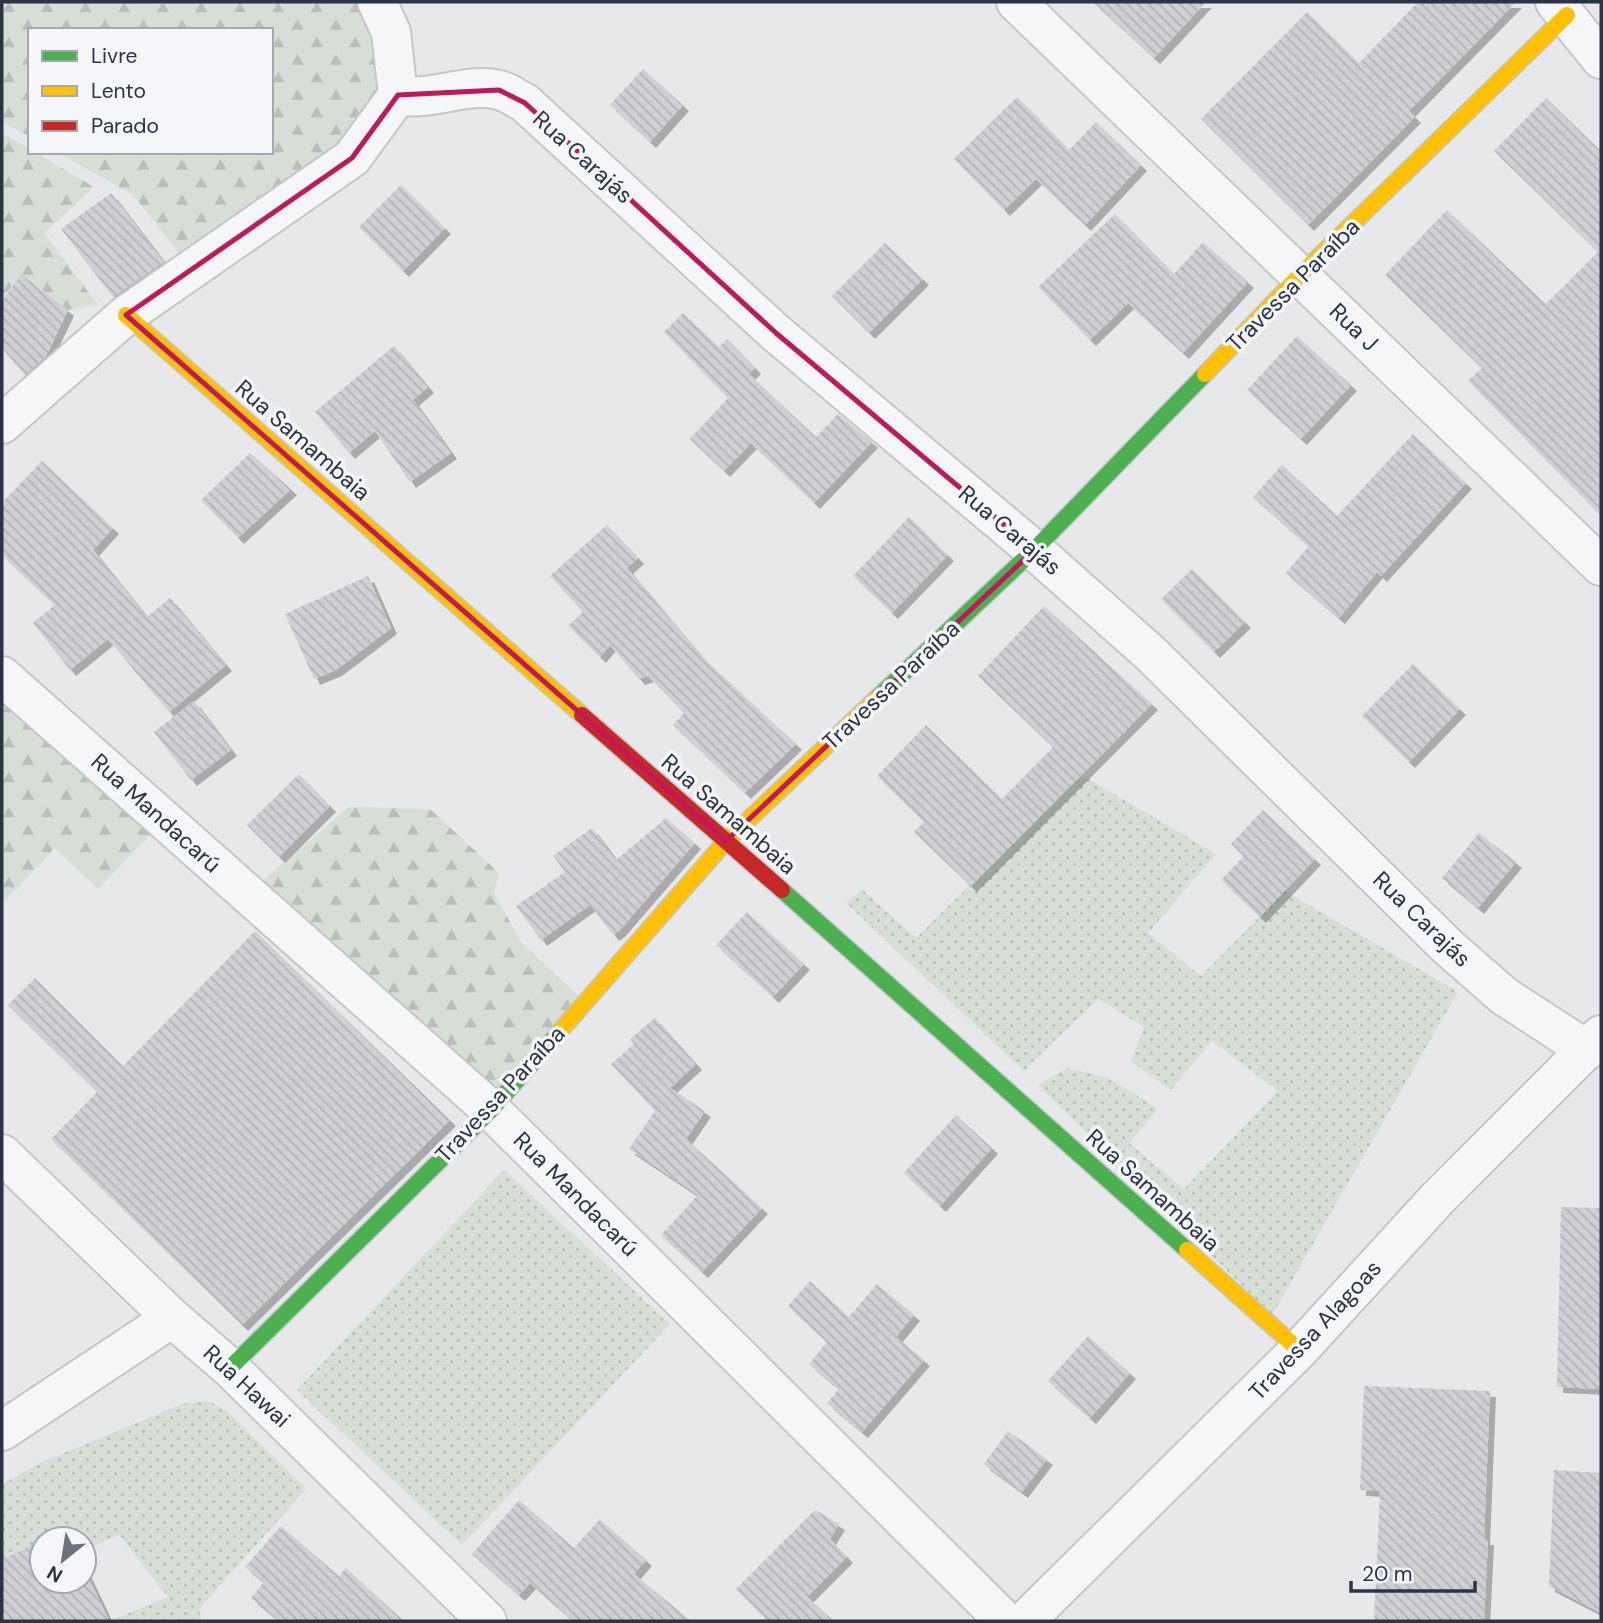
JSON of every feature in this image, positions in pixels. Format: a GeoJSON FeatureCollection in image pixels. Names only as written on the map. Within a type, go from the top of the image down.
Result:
{"type":"FeatureCollection","features":[{"type":"Feature","properties":{"kind":"street"},"geometry":{"type":"LineString","coordinates":[[2,424],[126,315],[352,158],[398,94],[391,32],[377,2]]}},
{"type":"Feature","properties":{"kind":"street","name":"Rua J"},"geometry":{"type":"LineString","coordinates":[[1016,2],[1601,566]]}},
{"type":"Feature","properties":{"kind":"street"},"geometry":{"type":"LineString","coordinates":[[1561,9],[1601,59]]}},
{"type":"Feature","properties":{"kind":"street","name":"Travessa Paraíba"},"geometry":{"type":"LineString","coordinates":[[230,1368],[491,1110],[726,841],[1034,550],[1561,9]]}},
{"type":"Feature","properties":{"kind":"street","name":"Rua Carajás"},"geometry":{"type":"LineString","coordinates":[[398,94],[412,98],[461,89],[499,90],[524,103],[776,333],[1034,550],[1150,653],[1447,947],[1504,996],[1594,1042]]}},
{"type":"Feature","properties":{"kind":"street","name":"Rua Samambaia"},"geometry":{"type":"LineString","coordinates":[[126,315],[726,841],[1299,1350]]}},
{"type":"Feature","properties":{"kind":"street","name":"Rua Mandacarú"},"geometry":{"type":"LineString","coordinates":[[2,676],[491,1110],[1005,1621]]}},
{"type":"Feature","properties":{"kind":"street","name":"Travessa Alagoas"},"geometry":{"type":"LineString","coordinates":[[1025,1621],[1299,1350],[1438,1198],[1594,1042]]}},
{"type":"Feature","properties":{"kind":"street","name":"Rua Hawai"},"geometry":{"type":"LineString","coordinates":[[2,1154],[172,1318],[230,1368],[487,1621]]}},
{"type":"Feature","properties":{"kind":"street"},"geometry":{"type":"LineString","coordinates":[[2,1432],[172,1318]]}},
{"type":"Feature","properties":{"kind":"highlighted area"},"geometry":{"type":"Polygon","coordinates":[[[499,90],[525,103],[776,333],[1034,550],[726,841],[126,315],[352,158],[398,95],[499,90]]]}},
{"type":"Feature","properties":{"kind":"green space"},"geometry":{"type":"Polygon","coordinates":[[[2,2],[364,2],[388,93],[338,154],[193,270],[133,195],[61,154],[273,154],[273,28],[28,28],[28,136],[2,121],[2,2]]]}},
{"type":"Feature","properties":{"kind":"green space"},"geometry":{"type":"Polygon","coordinates":[[[2,133],[28,148],[28,154],[38,154],[94,187],[44,233],[98,305],[68,310],[22,274],[2,298],[2,133]]]}},
{"type":"Feature","properties":{"kind":"green space"},"geometry":{"type":"Polygon","coordinates":[[[2,689],[153,832],[98,889],[55,848],[2,904],[2,689]]]}},
{"type":"Feature","properties":{"kind":"green space"},"geometry":{"type":"Polygon","coordinates":[[[1082,775],[1216,854],[1148,933],[1201,976],[1285,891],[1458,992],[1272,1315],[1038,1085],[1068,1068],[1109,1078],[1158,1109],[1129,1143],[1184,1189],[1278,1091],[1212,1041],[1171,1090],[1131,1062],[1144,1027],[1098,999],[1024,1071],[846,903],[862,889],[916,938],[1082,775]]]}},
{"type":"Feature","properties":{"kind":"green space"},"geometry":{"type":"Polygon","coordinates":[[[349,807],[430,809],[499,873],[494,893],[521,942],[585,1002],[497,1103],[252,890],[349,807]]]}},
{"type":"Feature","properties":{"kind":"green space"},"geometry":{"type":"Polygon","coordinates":[[[504,1170],[670,1324],[462,1545],[297,1390],[504,1170]]]}},
{"type":"Feature","properties":{"kind":"green space"},"geometry":{"type":"Polygon","coordinates":[[[208,1401],[226,1410],[306,1489],[199,1609],[202,1621],[109,1621],[168,1597],[119,1535],[98,1544],[98,1525],[28,1525],[28,1547],[2,1560],[2,1484],[40,1463],[182,1404],[208,1401]]]}},
{"type":"Feature","properties":{"kind":"building"},"geometry":{"type":"Polygon","coordinates":[[[1093,2],[1206,2],[1154,58],[1093,2]]]}},
{"type":"Feature","properties":{"kind":"building"},"geometry":{"type":"Polygon","coordinates":[[[1418,2],[1516,2],[1409,111],[1415,117],[1308,225],[1201,119],[1307,12],[1359,63],[1418,2]]]}},
{"type":"Feature","properties":{"kind":"building"},"geometry":{"type":"Polygon","coordinates":[[[643,69],[683,105],[650,142],[610,105],[643,69]]]}},
{"type":"Feature","properties":{"kind":"building"},"geometry":{"type":"Polygon","coordinates":[[[1017,97],[1069,150],[1096,122],[1141,165],[1085,225],[1036,179],[1004,210],[954,159],[1017,97]]]}},
{"type":"Feature","properties":{"kind":"building"},"geometry":{"type":"Polygon","coordinates":[[[1546,98],[1601,151],[1601,516],[1468,381],[1482,368],[1385,275],[1447,210],[1546,304],[1598,252],[1494,151],[1546,98]]]}},
{"type":"Feature","properties":{"kind":"building"},"geometry":{"type":"Polygon","coordinates":[[[401,185],[445,228],[403,271],[359,227],[401,185]]]}},
{"type":"Feature","properties":{"kind":"building"},"geometry":{"type":"Polygon","coordinates":[[[111,193],[164,262],[113,297],[61,229],[111,193]]]}},
{"type":"Feature","properties":{"kind":"building"},"geometry":{"type":"Polygon","coordinates":[[[1115,214],[1174,274],[1203,242],[1248,282],[1183,353],[1128,303],[1090,340],[1038,287],[1115,214]]]}},
{"type":"Feature","properties":{"kind":"building"},"geometry":{"type":"Polygon","coordinates":[[[885,243],[923,279],[869,333],[832,296],[885,243]]]}},
{"type":"Feature","properties":{"kind":"building"},"geometry":{"type":"Polygon","coordinates":[[[21,274],[68,310],[46,356],[25,375],[2,348],[2,301],[21,274]]]}},
{"type":"Feature","properties":{"kind":"building"},"geometry":{"type":"Polygon","coordinates":[[[683,313],[719,347],[727,339],[755,368],[749,374],[816,437],[838,414],[872,442],[814,503],[751,443],[724,471],[690,439],[728,398],[664,332],[683,313]]]}},
{"type":"Feature","properties":{"kind":"building"},"geometry":{"type":"Polygon","coordinates":[[[1297,336],[1351,385],[1301,439],[1247,390],[1297,336]]]}},
{"type":"Feature","properties":{"kind":"building"},"geometry":{"type":"Polygon","coordinates":[[[394,346],[428,387],[413,400],[451,453],[410,482],[375,431],[349,453],[315,412],[394,346]]]}},
{"type":"Feature","properties":{"kind":"building"},"geometry":{"type":"Polygon","coordinates":[[[1413,434],[1466,483],[1381,576],[1377,572],[1339,618],[1286,573],[1309,546],[1253,497],[1282,465],[1337,516],[1413,434]]]}},
{"type":"Feature","properties":{"kind":"building"},"geometry":{"type":"Polygon","coordinates":[[[250,453],[291,489],[238,538],[201,500],[250,453]]]}},
{"type":"Feature","properties":{"kind":"building"},"geometry":{"type":"Polygon","coordinates":[[[42,461],[113,528],[93,550],[147,617],[170,598],[226,665],[169,712],[108,639],[70,670],[33,623],[55,605],[2,555],[2,503],[42,461]]]}},
{"type":"Feature","properties":{"kind":"building"},"geometry":{"type":"Polygon","coordinates":[[[909,517],[948,555],[892,613],[853,576],[909,517]]]}},
{"type":"Feature","properties":{"kind":"building"},"geometry":{"type":"Polygon","coordinates":[[[607,525],[638,558],[627,568],[701,656],[796,744],[745,793],[673,725],[684,713],[648,676],[639,679],[610,645],[600,657],[568,626],[583,612],[550,576],[607,525]]]}},
{"type":"Feature","properties":{"kind":"building"},"geometry":{"type":"Polygon","coordinates":[[[1192,569],[1245,622],[1214,652],[1161,599],[1192,569]]]}},
{"type":"Feature","properties":{"kind":"building"},"geometry":{"type":"Polygon","coordinates":[[[368,576],[391,628],[336,670],[314,679],[285,614],[368,576]]]}},
{"type":"Feature","properties":{"kind":"building"},"geometry":{"type":"Polygon","coordinates":[[[1044,606],[1152,704],[971,886],[914,832],[924,822],[877,776],[926,725],[1002,799],[1053,747],[978,676],[1044,606]]]}},
{"type":"Feature","properties":{"kind":"building"},"geometry":{"type":"Polygon","coordinates":[[[1413,664],[1460,709],[1409,762],[1362,716],[1413,664]]]}},
{"type":"Feature","properties":{"kind":"building"},"geometry":{"type":"Polygon","coordinates":[[[194,701],[231,750],[191,780],[154,732],[194,701]]]}},
{"type":"Feature","properties":{"kind":"building"},"geometry":{"type":"Polygon","coordinates":[[[299,774],[330,806],[279,857],[247,825],[299,774]]]}},
{"type":"Feature","properties":{"kind":"building"},"geometry":{"type":"Polygon","coordinates":[[[1263,810],[1315,859],[1260,917],[1221,880],[1244,856],[1231,844],[1263,810]]]}},
{"type":"Feature","properties":{"kind":"building"},"geometry":{"type":"Polygon","coordinates":[[[666,818],[695,843],[619,931],[613,935],[590,905],[541,940],[516,906],[565,872],[553,856],[592,828],[616,860],[666,818]]]}},
{"type":"Feature","properties":{"kind":"building"},"geometry":{"type":"Polygon","coordinates":[[[1479,833],[1516,862],[1478,908],[1442,878],[1479,833]]]}},
{"type":"Feature","properties":{"kind":"building"},"geometry":{"type":"Polygon","coordinates":[[[747,912],[804,964],[773,997],[716,945],[747,912]]]}},
{"type":"Feature","properties":{"kind":"building"},"geometry":{"type":"Polygon","coordinates":[[[255,931],[450,1120],[242,1325],[51,1139],[97,1092],[8,1005],[35,978],[123,1066],[255,931]]]}},
{"type":"Feature","properties":{"kind":"building"},"geometry":{"type":"Polygon","coordinates":[[[655,1018],[696,1064],[670,1088],[705,1111],[686,1139],[762,1208],[702,1272],[661,1235],[698,1195],[629,1149],[655,1111],[611,1064],[634,1044],[630,1039],[655,1018]]]}},
{"type":"Feature","properties":{"kind":"building"},"geometry":{"type":"Polygon","coordinates":[[[956,1115],[992,1148],[940,1206],[904,1173],[956,1115]]]}},
{"type":"Feature","properties":{"kind":"building"},"geometry":{"type":"Polygon","coordinates":[[[1561,1207],[1601,1208],[1601,1389],[1557,1387],[1561,1207]]]}},
{"type":"Feature","properties":{"kind":"building"},"geometry":{"type":"Polygon","coordinates":[[[810,1281],[849,1317],[877,1284],[914,1315],[896,1337],[924,1360],[862,1432],[827,1403],[839,1389],[809,1364],[827,1342],[788,1306],[810,1281]]]}},
{"type":"Feature","properties":{"kind":"building"},"geometry":{"type":"Polygon","coordinates":[[[1088,1336],[1130,1373],[1090,1418],[1048,1381],[1088,1336]]]}},
{"type":"Feature","properties":{"kind":"building"},"geometry":{"type":"Polygon","coordinates":[[[1364,1386],[1490,1391],[1484,1539],[1488,1539],[1484,1621],[1374,1621],[1380,1491],[1360,1490],[1364,1386]]]}},
{"type":"Feature","properties":{"kind":"building"},"geometry":{"type":"Polygon","coordinates":[[[1008,1431],[1047,1459],[1022,1492],[984,1464],[1008,1431]]]}},
{"type":"Feature","properties":{"kind":"building"},"geometry":{"type":"Polygon","coordinates":[[[1554,1470],[1601,1473],[1601,1613],[1549,1586],[1554,1470]]]}},
{"type":"Feature","properties":{"kind":"building"},"geometry":{"type":"Polygon","coordinates":[[[519,1500],[574,1548],[600,1519],[646,1560],[634,1574],[691,1621],[573,1621],[530,1583],[519,1595],[472,1554],[519,1500]]]}},
{"type":"Feature","properties":{"kind":"building"},"geometry":{"type":"Polygon","coordinates":[[[815,1510],[839,1524],[830,1539],[847,1557],[807,1597],[834,1621],[768,1621],[736,1589],[815,1510]]]}},
{"type":"Feature","properties":{"kind":"building"},"geometry":{"type":"Polygon","coordinates":[[[281,1526],[339,1576],[346,1568],[404,1621],[279,1621],[251,1598],[264,1582],[245,1567],[281,1526]]]}},
{"type":"Feature","properties":{"kind":"building"},"geometry":{"type":"Polygon","coordinates":[[[28,1547],[28,1595],[97,1595],[109,1621],[2,1621],[2,1560],[28,1547]]]}},
{"type":"Feature","properties":{"kind":"traffic: fast"},"geometry":{"type":"LineString","coordinates":[[876,699],[1034,550],[1205,374]]}},
{"type":"Feature","properties":{"kind":"traffic: fast"},"geometry":{"type":"LineString","coordinates":[[782,890],[1187,1250]]}},
{"type":"Feature","properties":{"kind":"traffic: fast"},"geometry":{"type":"LineString","coordinates":[[230,1368],[491,1110],[561,1030]]}},
{"type":"Feature","properties":{"kind":"traffic: slow"},"geometry":{"type":"LineString","coordinates":[[1205,374],[1300,275],[1567,15]]}},
{"type":"Feature","properties":{"kind":"traffic: slow"},"geometry":{"type":"LineString","coordinates":[[126,315],[582,715]]}},
{"type":"Feature","properties":{"kind":"traffic: slow"},"geometry":{"type":"LineString","coordinates":[[561,1030],[726,841],[876,699]]}},
{"type":"Feature","properties":{"kind":"traffic: slow"},"geometry":{"type":"LineString","coordinates":[[1187,1250],[1299,1350]]}},
{"type":"Feature","properties":{"kind":"traffic: jam"},"geometry":{"type":"LineString","coordinates":[[582,715],[782,890]]}}]}
